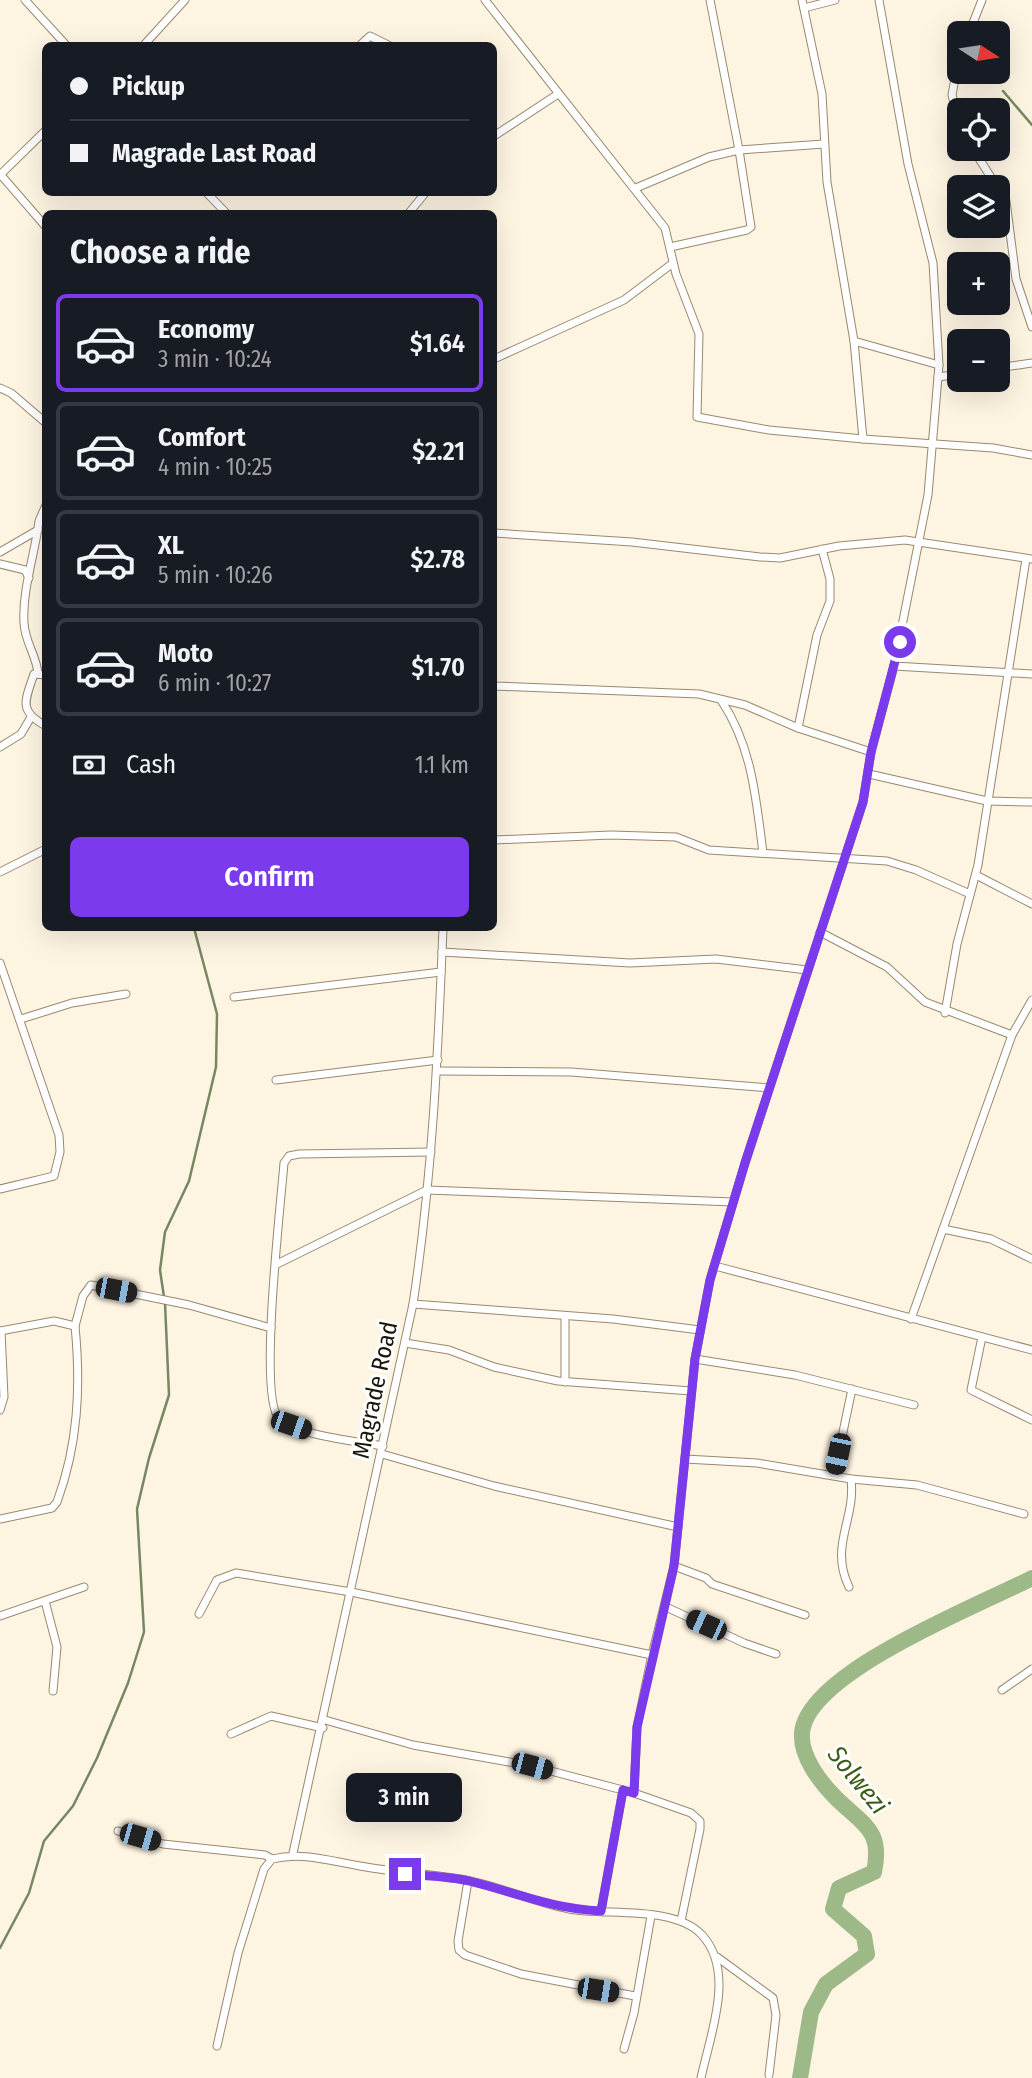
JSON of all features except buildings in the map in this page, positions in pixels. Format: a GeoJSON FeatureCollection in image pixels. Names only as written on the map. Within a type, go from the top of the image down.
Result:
{"type":"FeatureCollection","features":[{"type":"Feature","properties":{"kind":"street"},"geometry":{"type":"LineString","coordinates":[[24,0],[63,42]]}},
{"type":"Feature","properties":{"kind":"street"},"geometry":{"type":"LineString","coordinates":[[147,42],[185,0]]}},
{"type":"Feature","properties":{"kind":"street"},"geometry":{"type":"LineString","coordinates":[[485,0],[665,228],[673,263],[699,334],[697,417],[768,430],[934,443],[1032,455]]}},
{"type":"Feature","properties":{"kind":"street"},"geometry":{"type":"LineString","coordinates":[[670,247],[749,229],[739,150],[710,0]]}},
{"type":"Feature","properties":{"kind":"street"},"geometry":{"type":"LineString","coordinates":[[835,0],[803,4],[822,94],[830,203],[854,341],[863,439]]}},
{"type":"Feature","properties":{"kind":"street"},"geometry":{"type":"LineString","coordinates":[[634,1793],[637,1727],[674,1566],[691,1391],[700,1330],[733,1202],[845,857],[869,774],[871,752],[894,666],[919,543],[934,443],[939,365],[938,309],[933,263],[908,164],[879,0]]}},
{"type":"Feature","properties":{"kind":"street"},"geometry":{"type":"LineString","coordinates":[[974,21],[982,0]]}},
{"type":"Feature","properties":{"kind":"street"},"geometry":{"type":"LineString","coordinates":[[363,42],[370,36],[382,42]]}},
{"type":"Feature","properties":{"kind":"street"},"geometry":{"type":"LineString","coordinates":[[497,134],[558,94]]}},
{"type":"Feature","properties":{"kind":"street"},"geometry":{"type":"LineString","coordinates":[[42,134],[0,175],[42,222]]}},
{"type":"Feature","properties":{"kind":"street"},"geometry":{"type":"LineString","coordinates":[[636,188],[695,161],[739,150],[824,144]]}},
{"type":"Feature","properties":{"kind":"street"},"geometry":{"type":"LineString","coordinates":[[981,161],[1006,201],[1016,279],[1032,327]]}},
{"type":"Feature","properties":{"kind":"street"},"geometry":{"type":"LineString","coordinates":[[210,196],[223,210]]}},
{"type":"Feature","properties":{"kind":"street"},"geometry":{"type":"LineString","coordinates":[[411,210],[423,196]]}},
{"type":"Feature","properties":{"kind":"street"},"geometry":{"type":"LineString","coordinates":[[497,358],[624,300],[673,263]]}},
{"type":"Feature","properties":{"kind":"street"},"geometry":{"type":"LineString","coordinates":[[854,341],[939,365]]}},
{"type":"Feature","properties":{"kind":"street"},"geometry":{"type":"LineString","coordinates":[[1010,366],[1032,363]]}},
{"type":"Feature","properties":{"kind":"street"},"geometry":{"type":"LineString","coordinates":[[939,377],[947,376]]}},
{"type":"Feature","properties":{"kind":"street"},"geometry":{"type":"LineString","coordinates":[[0,388],[11,393],[42,420]]}},
{"type":"Feature","properties":{"kind":"street"},"geometry":{"type":"LineString","coordinates":[[42,518],[23,621],[27,647],[42,675],[34,674],[26,699],[26,709],[31,717],[42,724]]}},
{"type":"Feature","properties":{"kind":"street"},"geometry":{"type":"LineString","coordinates":[[0,552],[38,530]]}},
{"type":"Feature","properties":{"kind":"street"},"geometry":{"type":"LineString","coordinates":[[497,533],[632,542],[780,558],[889,540],[1029,559],[1006,673],[976,875],[945,1013]]}},
{"type":"Feature","properties":{"kind":"street"},"geometry":{"type":"LineString","coordinates":[[798,728],[817,635],[830,601],[830,579],[822,549]]}},
{"type":"Feature","properties":{"kind":"street"},"geometry":{"type":"LineString","coordinates":[[0,564],[25,570],[30,579]]}},
{"type":"Feature","properties":{"kind":"street"},"geometry":{"type":"LineString","coordinates":[[894,666],[1032,674]]}},
{"type":"Feature","properties":{"kind":"street"},"geometry":{"type":"LineString","coordinates":[[497,687],[669,692],[720,699],[745,705],[798,728],[871,752]]}},
{"type":"Feature","properties":{"kind":"street"},"geometry":{"type":"LineString","coordinates":[[720,699],[738,725],[746,751],[763,853]]}},
{"type":"Feature","properties":{"kind":"street"},"geometry":{"type":"LineString","coordinates":[[0,747],[22,734],[31,717]]}},
{"type":"Feature","properties":{"kind":"street"},"geometry":{"type":"LineString","coordinates":[[869,774],[986,800],[1032,802]]}},
{"type":"Feature","properties":{"kind":"street"},"geometry":{"type":"LineString","coordinates":[[497,840],[676,836],[709,850],[845,857],[901,864],[970,894]]}},
{"type":"Feature","properties":{"kind":"street"},"geometry":{"type":"LineString","coordinates":[[0,872],[42,851]]}},
{"type":"Feature","properties":{"kind":"street"},"geometry":{"type":"LineString","coordinates":[[976,875],[1032,904]]}},
{"type":"Feature","properties":{"kind":"street","name":"Magrade Road"},"geometry":{"type":"LineString","coordinates":[[293,1853],[324,1724],[413,1304],[427,1190],[438,1060],[443,931]]}},
{"type":"Feature","properties":{"kind":"street"},"geometry":{"type":"LineString","coordinates":[[820,932],[887,967],[925,1002],[945,1013],[1012,1035]]}},
{"type":"Feature","properties":{"kind":"street"},"geometry":{"type":"LineString","coordinates":[[442,952],[630,963],[716,958],[807,970]]}},
{"type":"Feature","properties":{"kind":"street"},"geometry":{"type":"LineString","coordinates":[[0,963],[59,1135],[60,1152],[54,1176],[0,1189]]}},
{"type":"Feature","properties":{"kind":"street"},"geometry":{"type":"LineString","coordinates":[[234,997],[441,972]]}},
{"type":"Feature","properties":{"kind":"street"},"geometry":{"type":"LineString","coordinates":[[21,1019],[72,1003],[126,994]]}},
{"type":"Feature","properties":{"kind":"street"},"geometry":{"type":"LineString","coordinates":[[911,1319],[1012,1035],[1032,1000]]}},
{"type":"Feature","properties":{"kind":"street"},"geometry":{"type":"LineString","coordinates":[[276,1080],[438,1060]]}},
{"type":"Feature","properties":{"kind":"street"},"geometry":{"type":"LineString","coordinates":[[437,1071],[571,1072],[769,1088]]}},
{"type":"Feature","properties":{"kind":"street"},"geometry":{"type":"LineString","coordinates":[[430,1152],[299,1154],[286,1158],[271,1328],[272,1404],[277,1417],[309,1431],[382,1450],[494,1486],[678,1527]]}},
{"type":"Feature","properties":{"kind":"street"},"geometry":{"type":"LineString","coordinates":[[277,1264],[427,1190],[733,1202]]}},
{"type":"Feature","properties":{"kind":"street"},"geometry":{"type":"LineString","coordinates":[[943,1229],[991,1239],[1032,1259]]}},
{"type":"Feature","properties":{"kind":"street"},"geometry":{"type":"LineString","coordinates":[[715,1266],[1032,1350]]}},
{"type":"Feature","properties":{"kind":"street"},"geometry":{"type":"LineString","coordinates":[[0,1519],[52,1508],[57,1502],[70,1466],[76,1430],[79,1379],[75,1326],[83,1296],[91,1285],[189,1305],[271,1328]]}},
{"type":"Feature","properties":{"kind":"street"},"geometry":{"type":"LineString","coordinates":[[413,1304],[700,1330]]}},
{"type":"Feature","properties":{"kind":"street"},"geometry":{"type":"LineString","coordinates":[[565,1316],[565,1382]]}},
{"type":"Feature","properties":{"kind":"street"},"geometry":{"type":"LineString","coordinates":[[0,1410],[4,1397],[1,1331],[54,1321],[75,1326]]}},
{"type":"Feature","properties":{"kind":"street"},"geometry":{"type":"LineString","coordinates":[[982,1337],[971,1390],[1032,1420]]}},
{"type":"Feature","properties":{"kind":"street"},"geometry":{"type":"LineString","coordinates":[[405,1343],[449,1350],[494,1367],[565,1382],[691,1391]]}},
{"type":"Feature","properties":{"kind":"street"},"geometry":{"type":"LineString","coordinates":[[695,1359],[795,1374],[914,1405]]}},
{"type":"Feature","properties":{"kind":"street"},"geometry":{"type":"LineString","coordinates":[[834,1475],[852,1389]]}},
{"type":"Feature","properties":{"kind":"street"},"geometry":{"type":"LineString","coordinates":[[685,1459],[757,1463],[852,1479],[917,1485],[1024,1514]]}},
{"type":"Feature","properties":{"kind":"street"},"geometry":{"type":"LineString","coordinates":[[849,1587],[840,1559],[843,1531],[852,1505],[852,1479]]}},
{"type":"Feature","properties":{"kind":"street"},"geometry":{"type":"LineString","coordinates":[[674,1566],[706,1578],[712,1584],[805,1615]]}},
{"type":"Feature","properties":{"kind":"street"},"geometry":{"type":"LineString","coordinates":[[199,1614],[217,1580],[236,1573],[351,1592],[652,1655]]}},
{"type":"Feature","properties":{"kind":"street"},"geometry":{"type":"LineString","coordinates":[[0,1616],[83,1587]]}},
{"type":"Feature","properties":{"kind":"street"},"geometry":{"type":"LineString","coordinates":[[45,1601],[57,1647],[53,1691]]}},
{"type":"Feature","properties":{"kind":"street"},"geometry":{"type":"LineString","coordinates":[[666,1607],[744,1643],[776,1654]]}},
{"type":"Feature","properties":{"kind":"street"},"geometry":{"type":"LineString","coordinates":[[1002,1690],[1032,1669]]}},
{"type":"Feature","properties":{"kind":"street"},"geometry":{"type":"LineString","coordinates":[[231,1734],[271,1716],[324,1724],[412,1745],[532,1766],[634,1793],[691,1813],[700,1821],[681,1921]]}},
{"type":"Feature","properties":{"kind":"street"},"geometry":{"type":"LineString","coordinates":[[601,1911],[623,1790]]}},
{"type":"Feature","properties":{"kind":"street"},"geometry":{"type":"LineString","coordinates":[[118,1831],[163,1844],[265,1854],[272,1858]]}},
{"type":"Feature","properties":{"kind":"street"},"geometry":{"type":"LineString","coordinates":[[217,2046],[238,1953],[264,1869],[272,1858],[293,1853],[405,1874],[468,1881],[522,1899],[573,1909],[681,1921],[702,1936],[717,1956],[773,1998],[776,2015],[769,2075]]}},
{"type":"Feature","properties":{"kind":"street"},"geometry":{"type":"LineString","coordinates":[[468,1881],[458,1941],[459,1950],[465,1955],[521,1974],[635,1996]]}},
{"type":"Feature","properties":{"kind":"street"},"geometry":{"type":"LineString","coordinates":[[624,2049],[634,2014],[651,1916]]}},
{"type":"Feature","properties":{"kind":"street"},"geometry":{"type":"LineString","coordinates":[[701,2078],[719,1989],[717,1956]]}},
{"type":"Feature","properties":{"kind":"waterway"},"geometry":{"type":"LineString","coordinates":[[1003,91],[1032,125]]}},
{"type":"Feature","properties":{"kind":"waterway"},"geometry":{"type":"LineString","coordinates":[[164,1297],[160,1270],[165,1232],[189,1181],[216,1067],[217,1014],[195,931]]}},
{"type":"Feature","properties":{"kind":"waterway"},"geometry":{"type":"LineString","coordinates":[[0,1948],[29,1893],[44,1841],[73,1806],[97,1758],[128,1683],[144,1632],[137,1509],[149,1458],[169,1395],[165,1303]]}},
{"type":"Feature","properties":{"kind":"waterway","name":"Solwezi"},"geometry":{"type":"LineString","coordinates":[[800,2078],[811,2012],[826,1984],[867,1954],[864,1936],[833,1909],[839,1888],[874,1872],[876,1858],[876,1846],[869,1829],[830,1792],[804,1751],[802,1733],[811,1710],[833,1687],[900,1642],[1032,1578]]}},
{"type":"Feature","properties":{"kind":"route"},"geometry":{"type":"LineString","coordinates":[[405,1874],[468,1881],[522,1899],[573,1909],[601,1911],[623,1790],[634,1793],[637,1727],[643,1691],[666,1607],[674,1566],[695,1359],[710,1280],[745,1163],[863,802],[871,752],[900,642]]}}]}
